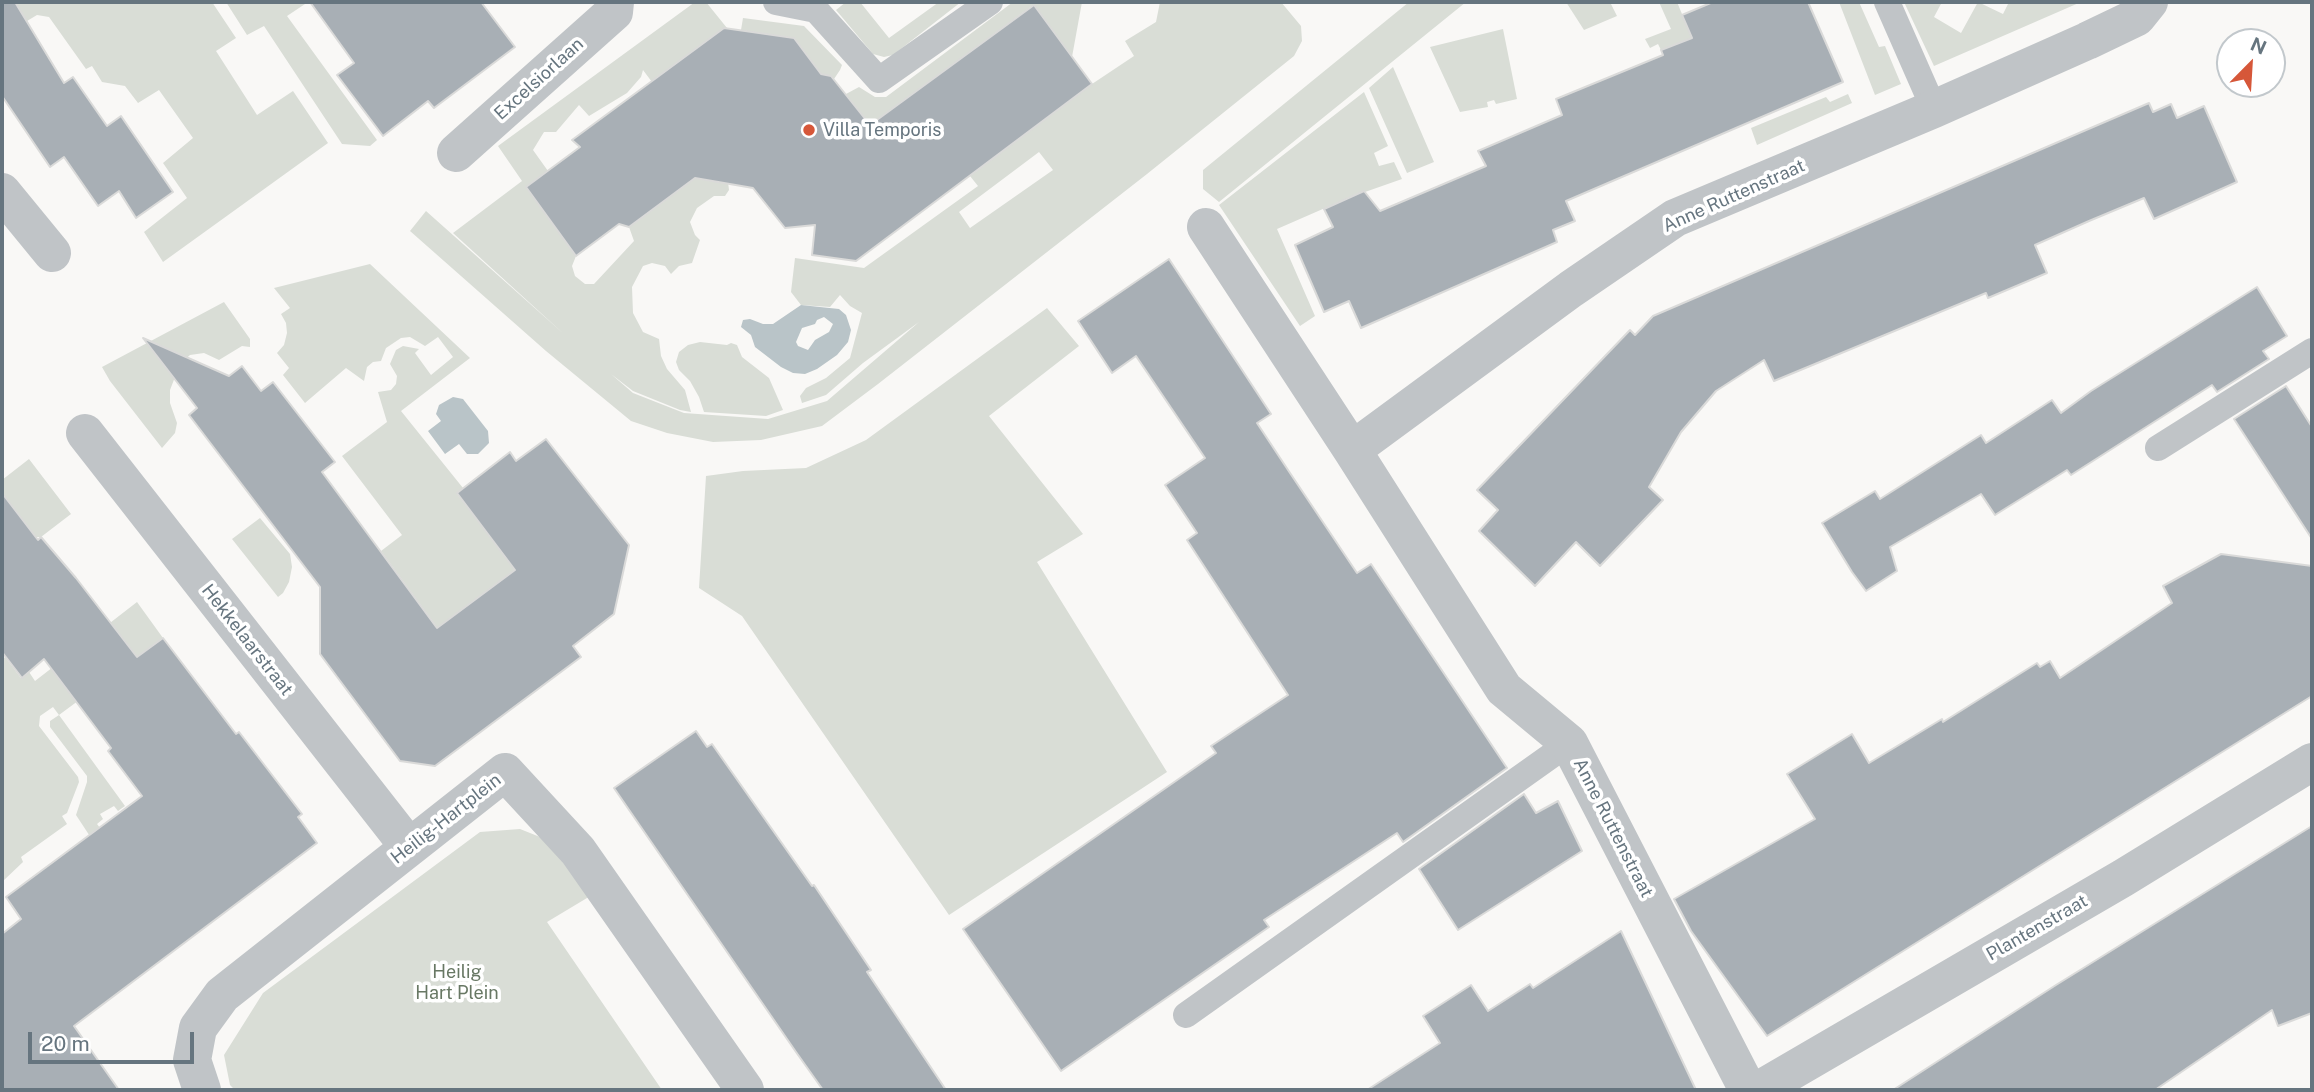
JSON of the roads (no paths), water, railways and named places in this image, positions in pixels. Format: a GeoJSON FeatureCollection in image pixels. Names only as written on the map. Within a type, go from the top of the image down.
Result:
{"type":"FeatureCollection","features":[{"type":"Feature","properties":{"kind":"street","name":"Excelsiorlaan"},"geometry":{"type":"LineString","coordinates":[[456,153],[614,12],[615,2]]}},
{"type":"Feature","properties":{"kind":"street","name":"Anne Ruttenstraat"},"geometry":{"type":"LineString","coordinates":[[1352,450],[1571,289],[1675,218],[1934,110],[2137,17],[2149,2]]}},
{"type":"Feature","properties":{"kind":"street"},"geometry":{"type":"LineString","coordinates":[[2,192],[52,253]]}},
{"type":"Feature","properties":{"kind":"street","name":"Anne Ruttenstraat"},"geometry":{"type":"LineString","coordinates":[[1206,228],[1352,450],[1503,689],[1569,743],[1748,1090]]}},
{"type":"Feature","properties":{"kind":"street","name":"Hekkelaarstraat"},"geometry":{"type":"LineString","coordinates":[[85,433],[409,847]]}},
{"type":"Feature","properties":{"kind":"street","name":"Plantenstraat"},"geometry":{"type":"LineString","coordinates":[[1759,1090],[2123,878],[2312,762]]}},
{"type":"Feature","properties":{"kind":"street","name":"Heilig-Hartplein"},"geometry":{"type":"LineString","coordinates":[[202,1090],[192,1060],[198,1028],[222,995],[505,772],[578,851],[744,1090]]}},
{"type":"Feature","properties":{"kind":"lane"},"geometry":{"type":"LineString","coordinates":[[776,2],[816,10],[879,80],[990,2]]}},
{"type":"Feature","properties":{"kind":"lane"},"geometry":{"type":"LineString","coordinates":[[1887,2],[1934,110]]}},
{"type":"Feature","properties":{"kind":"lane"},"geometry":{"type":"LineString","coordinates":[[2158,448],[2312,351]]}},
{"type":"Feature","properties":{"kind":"lane"},"geometry":{"type":"LineString","coordinates":[[1186,1015],[1569,743]]}},
{"type":"Feature","properties":{"kind":"place","name":"Villa Temporis"},"geometry":{"type":"Point","coordinates":[809,130]}},
{"type":"Feature","properties":{"kind":"park label","name":"Heilig Hart Plein"},"geometry":{"type":"Point","coordinates":[457,982]}}]}
